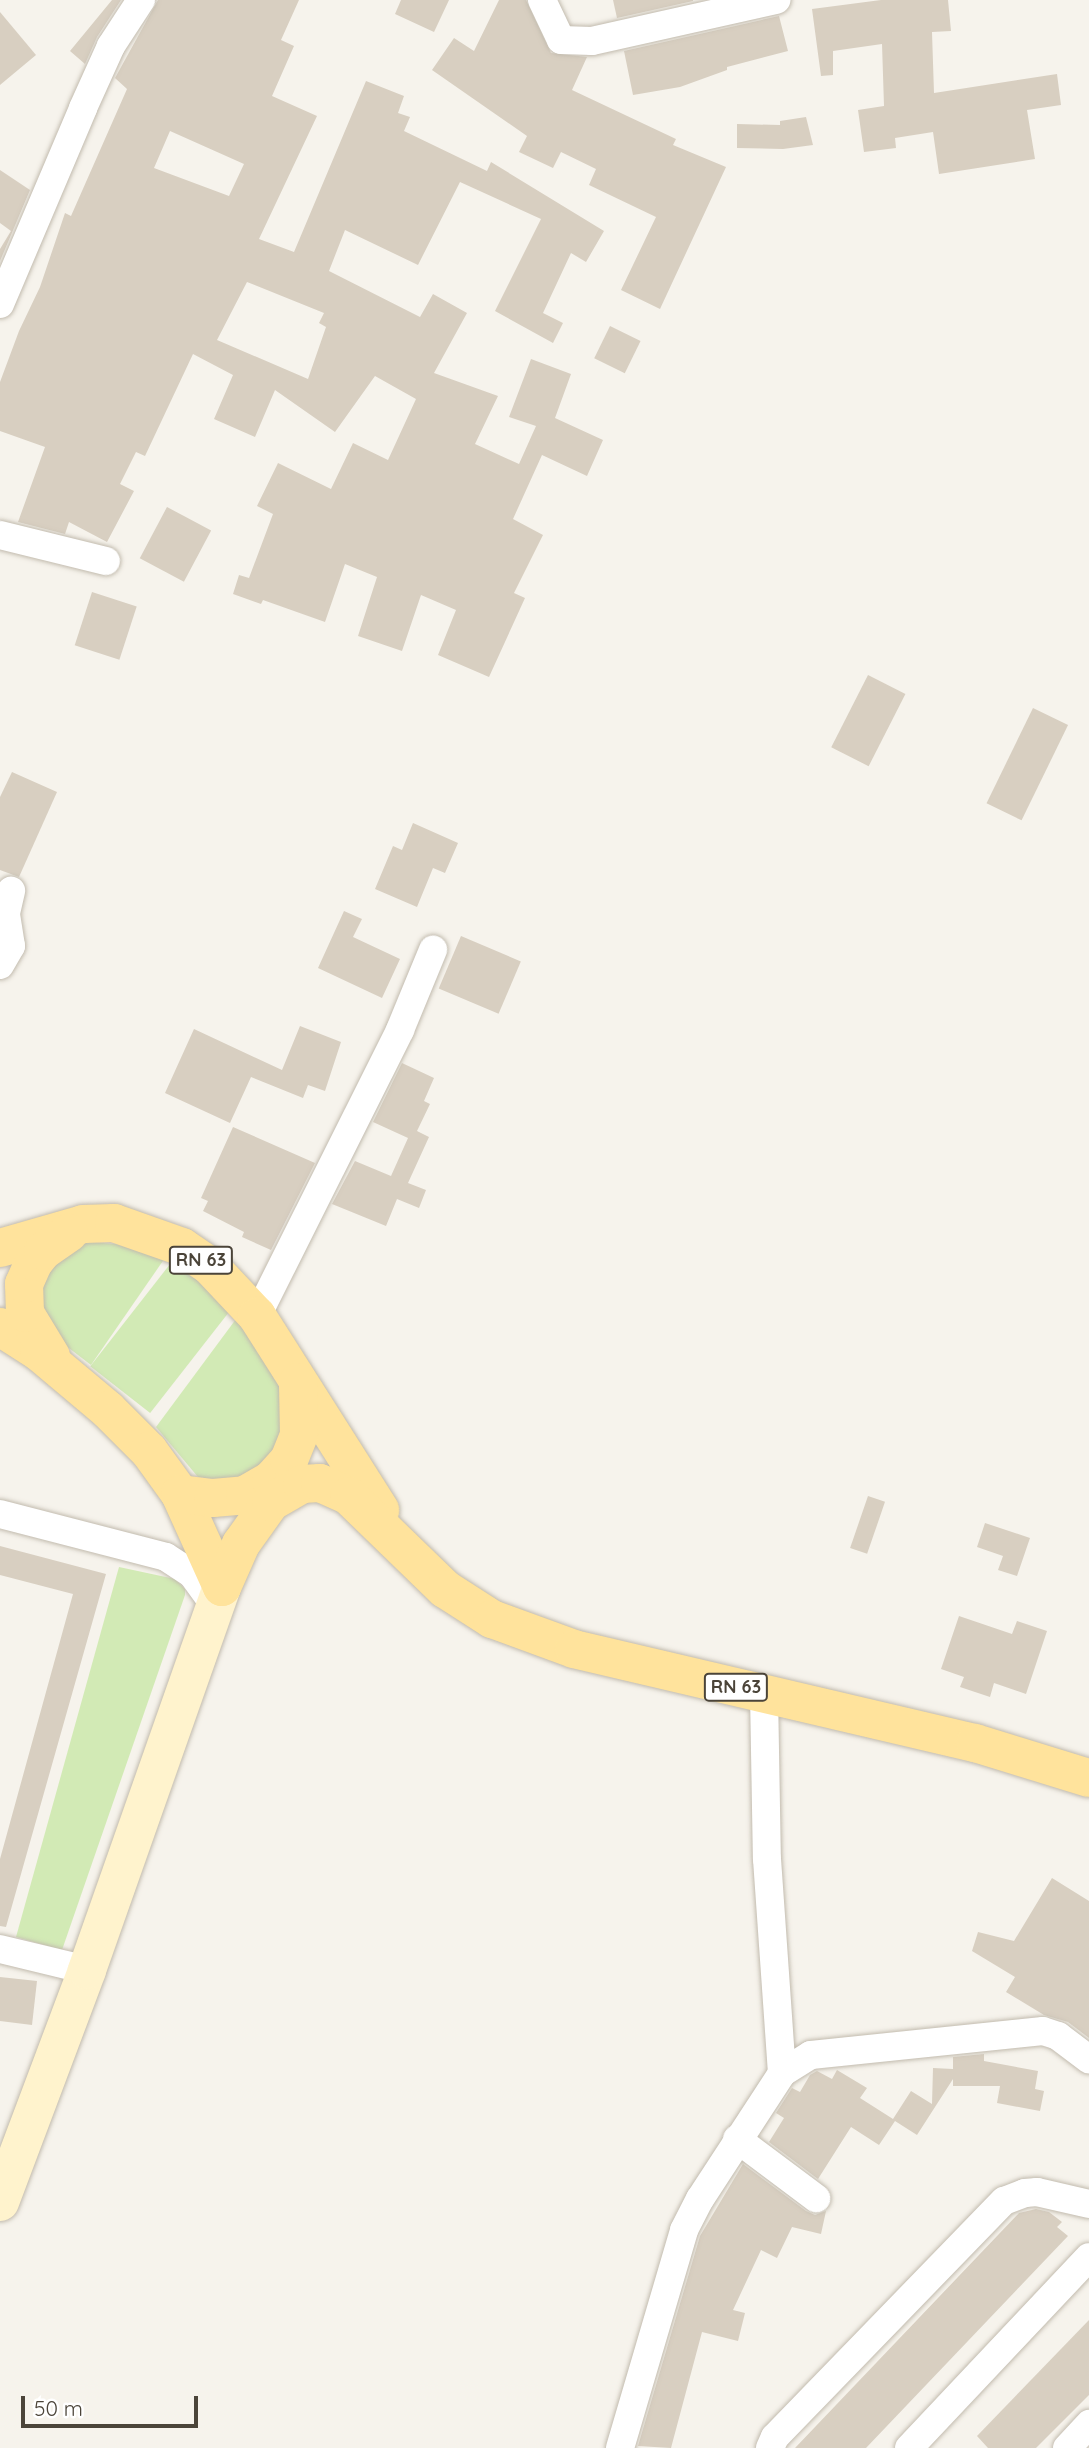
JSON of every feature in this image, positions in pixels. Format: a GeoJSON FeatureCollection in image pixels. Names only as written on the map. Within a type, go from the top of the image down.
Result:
{"type":"FeatureCollection","features":[{"type":"Feature","properties":{"kind":"main road","name":"RN 63"},"geometry":{"type":"LineString","coordinates":[[0,1248],[83,1224],[114,1223],[182,1247],[224,1279],[257,1316],[406,1550],[445,1589],[492,1619],[574,1649],[975,1743],[1085,1779]]}},
{"type":"Feature","properties":{"kind":"main road"},"geometry":{"type":"LineString","coordinates":[[61,1372],[30,1324],[25,1312],[24,1284],[34,1262],[43,1251],[83,1224]]}},
{"type":"Feature","properties":{"kind":"main road"},"geometry":{"type":"LineString","coordinates":[[0,1326],[116,1418],[149,1451],[180,1494],[218,1596]]}},
{"type":"Feature","properties":{"kind":"main road"},"geometry":{"type":"LineString","coordinates":[[218,1596],[265,1495],[294,1449],[300,1422],[298,1382]]}},
{"type":"Feature","properties":{"kind":"main road"},"geometry":{"type":"LineString","coordinates":[[180,1494],[230,1497],[265,1495],[302,1484],[320,1483],[349,1496],[406,1550]]}},
{"type":"Feature","properties":{"kind":"street"},"geometry":{"type":"LineString","coordinates":[[0,304],[94,83],[127,17],[141,0]]}},
{"type":"Feature","properties":{"kind":"street"},"geometry":{"type":"LineString","coordinates":[[542,0],[561,40],[592,41],[776,0]]}},
{"type":"Feature","properties":{"kind":"street"},"geometry":{"type":"LineString","coordinates":[[0,535],[106,561]]}},
{"type":"Feature","properties":{"kind":"street"},"geometry":{"type":"LineString","coordinates":[[0,965],[11,946],[6,913],[11,891]]}},
{"type":"Feature","properties":{"kind":"street"},"geometry":{"type":"LineString","coordinates":[[257,1316],[400,1030],[433,950]]}},
{"type":"Feature","properties":{"kind":"street"},"geometry":{"type":"LineString","coordinates":[[0,1514],[166,1557],[218,1596],[87,1969],[8,2157],[0,2202]]}},
{"type":"Feature","properties":{"kind":"street"},"geometry":{"type":"LineString","coordinates":[[764,1693],[767,1859],[782,2073]]}},
{"type":"Feature","properties":{"kind":"street"},"geometry":{"type":"LineString","coordinates":[[0,1949],[87,1969]]}},
{"type":"Feature","properties":{"kind":"street"},"geometry":{"type":"LineString","coordinates":[[620,2448],[684,2230],[737,2139],[782,2073],[811,2056],[1043,2031],[1058,2036],[1089,2059]]}},
{"type":"Feature","properties":{"kind":"street"},"geometry":{"type":"LineString","coordinates":[[737,2139],[816,2199]]}},
{"type":"Feature","properties":{"kind":"street"},"geometry":{"type":"LineString","coordinates":[[769,2448],[775,2437],[1004,2201],[1025,2193],[1037,2192],[1089,2204]]}},
{"type":"Feature","properties":{"kind":"street"},"geometry":{"type":"LineString","coordinates":[[909,2448],[1089,2257]]}},
{"type":"Feature","properties":{"kind":"street"},"geometry":{"type":"LineString","coordinates":[[1067,2448],[1089,2424]]}},
{"type":"Feature","properties":{"kind":"green space"},"geometry":{"type":"Polygon","coordinates":[[[91,1242],[126,1245],[167,1255],[91,1365],[61,1342],[39,1310],[45,1270],[77,1244],[91,1242]]]}},
{"type":"Feature","properties":{"kind":"green space"},"geometry":{"type":"Polygon","coordinates":[[[174,1259],[234,1306],[150,1413],[90,1366],[174,1259]]]}},
{"type":"Feature","properties":{"kind":"green space"},"geometry":{"type":"Polygon","coordinates":[[[239,1315],[267,1356],[293,1422],[249,1484],[198,1477],[156,1427],[239,1315]]]}},
{"type":"Feature","properties":{"kind":"green space"},"geometry":{"type":"Polygon","coordinates":[[[119,1567],[175,1579],[185,1589],[185,1595],[62,1950],[16,1937],[119,1567]]]}},
{"type":"Feature","properties":{"kind":"building"},"geometry":{"type":"Polygon","coordinates":[[[112,0],[121,0],[97,37],[85,64],[70,51],[112,0]]]}},
{"type":"Feature","properties":{"kind":"building"},"geometry":{"type":"Polygon","coordinates":[[[158,0],[299,0],[281,40],[294,46],[272,96],[317,116],[259,239],[294,252],[366,81],[404,96],[398,113],[410,117],[404,131],[487,171],[491,162],[604,231],[586,262],[571,253],[543,313],[563,323],[553,343],[495,311],[541,219],[460,182],[418,265],[345,230],[329,271],[420,317],[433,294],[467,313],[434,373],[498,396],[475,444],[519,464],[536,426],[509,417],[531,359],[571,374],[555,418],[603,440],[587,476],[542,455],[513,519],[543,535],[514,593],[525,598],[489,677],[438,655],[456,610],[421,595],[402,651],[358,636],[377,577],[345,564],[325,622],[263,600],[261,604],[233,594],[239,575],[249,578],[273,514],[257,506],[278,463],[331,489],[353,443],[388,460],[416,399],[375,376],[335,432],[275,390],[255,437],[214,419],[233,375],[193,354],[145,456],[136,452],[120,484],[134,491],[107,542],[69,522],[65,534],[18,522],[45,447],[0,431],[0,382],[19,331],[40,287],[65,213],[71,216],[127,89],[115,78],[158,0]],[[170,131],[154,168],[229,196],[244,164],[170,131]],[[247,282],[217,340],[308,379],[326,327],[319,323],[324,313],[247,282]]]}},
{"type":"Feature","properties":{"kind":"building"},"geometry":{"type":"Polygon","coordinates":[[[401,0],[449,0],[434,32],[395,14],[401,0]]]}},
{"type":"Feature","properties":{"kind":"building"},"geometry":{"type":"Polygon","coordinates":[[[499,0],[526,0],[551,53],[587,57],[572,90],[676,139],[673,145],[726,167],[660,309],[621,290],[656,217],[589,185],[596,169],[561,152],[553,168],[519,152],[527,136],[432,70],[454,38],[474,51],[499,0]]]}},
{"type":"Feature","properties":{"kind":"building"},"geometry":{"type":"Polygon","coordinates":[[[613,0],[693,0],[693,1],[617,18],[613,0]]]}},
{"type":"Feature","properties":{"kind":"building"},"geometry":{"type":"Polygon","coordinates":[[[881,0],[948,0],[951,31],[932,32],[934,93],[1057,74],[1061,105],[1027,110],[1035,159],[939,174],[933,132],[895,138],[896,148],[864,152],[858,110],[884,106],[882,44],[833,51],[833,75],[821,76],[812,9],[881,0]]]}},
{"type":"Feature","properties":{"kind":"building"},"geometry":{"type":"Polygon","coordinates":[[[0,12],[36,55],[0,85],[0,12]]]}},
{"type":"Feature","properties":{"kind":"building"},"geometry":{"type":"Polygon","coordinates":[[[779,16],[788,51],[727,67],[727,70],[680,87],[633,95],[624,51],[779,16]]]}},
{"type":"Feature","properties":{"kind":"building"},"geometry":{"type":"Polygon","coordinates":[[[806,117],[813,145],[783,149],[737,148],[737,124],[780,125],[780,121],[806,117]]]}},
{"type":"Feature","properties":{"kind":"building"},"geometry":{"type":"Polygon","coordinates":[[[0,170],[30,190],[0,261],[0,249],[11,231],[0,223],[0,170]]]}},
{"type":"Feature","properties":{"kind":"building"},"geometry":{"type":"Polygon","coordinates":[[[610,326],[641,341],[625,373],[594,358],[610,326]]]}},
{"type":"Feature","properties":{"kind":"building"},"geometry":{"type":"Polygon","coordinates":[[[167,507],[211,530],[184,582],[140,558],[167,507]]]}},
{"type":"Feature","properties":{"kind":"building"},"geometry":{"type":"Polygon","coordinates":[[[92,592],[137,607],[119,660],[75,645],[92,592]]]}},
{"type":"Feature","properties":{"kind":"building"},"geometry":{"type":"Polygon","coordinates":[[[868,675],[905,694],[869,766],[831,747],[868,675]]]}},
{"type":"Feature","properties":{"kind":"building"},"geometry":{"type":"Polygon","coordinates":[[[1033,708],[1068,725],[1022,820],[987,803],[1033,708]]]}},
{"type":"Feature","properties":{"kind":"building"},"geometry":{"type":"Polygon","coordinates":[[[12,772],[57,792],[19,877],[0,870],[0,797],[12,772]]]}},
{"type":"Feature","properties":{"kind":"building"},"geometry":{"type":"Polygon","coordinates":[[[413,823],[458,843],[445,873],[433,868],[417,907],[375,889],[393,846],[402,850],[413,823]]]}},
{"type":"Feature","properties":{"kind":"building"},"geometry":{"type":"Polygon","coordinates":[[[344,911],[362,919],[353,937],[400,959],[382,998],[318,968],[344,911]]]}},
{"type":"Feature","properties":{"kind":"building"},"geometry":{"type":"Polygon","coordinates":[[[461,936],[521,961],[499,1014],[439,988],[461,936]]]}},
{"type":"Feature","properties":{"kind":"building"},"geometry":{"type":"Polygon","coordinates":[[[300,1026],[341,1042],[325,1091],[308,1085],[303,1098],[251,1077],[230,1123],[165,1093],[194,1029],[282,1070],[300,1026]]]}},
{"type":"Feature","properties":{"kind":"building"},"geometry":{"type":"Polygon","coordinates":[[[402,1063],[434,1078],[424,1101],[430,1104],[417,1131],[429,1137],[408,1183],[426,1190],[419,1208],[397,1199],[386,1226],[332,1204],[355,1161],[391,1176],[408,1138],[373,1122],[402,1063]]]}},
{"type":"Feature","properties":{"kind":"building"},"geometry":{"type":"Polygon","coordinates":[[[233,1127],[315,1163],[271,1250],[242,1237],[244,1232],[203,1211],[208,1201],[201,1198],[233,1127]]]}},
{"type":"Feature","properties":{"kind":"building"},"geometry":{"type":"Polygon","coordinates":[[[868,1496],[885,1502],[867,1554],[850,1548],[868,1496]]]}},
{"type":"Feature","properties":{"kind":"building"},"geometry":{"type":"Polygon","coordinates":[[[985,1523],[1030,1538],[1017,1576],[998,1570],[1003,1556],[977,1547],[985,1523]]]}},
{"type":"Feature","properties":{"kind":"building"},"geometry":{"type":"Polygon","coordinates":[[[0,1546],[106,1574],[6,1927],[0,1926],[0,1859],[73,1594],[0,1575],[0,1546]]]}},
{"type":"Feature","properties":{"kind":"building"},"geometry":{"type":"Polygon","coordinates":[[[959,1616],[1012,1634],[1017,1621],[1047,1631],[1026,1694],[994,1683],[990,1697],[960,1687],[964,1677],[941,1669],[959,1616]]]}},
{"type":"Feature","properties":{"kind":"building"},"geometry":{"type":"Polygon","coordinates":[[[1052,1878],[1089,1901],[1089,2038],[1068,2022],[1044,2015],[1006,1992],[1015,1977],[972,1951],[978,1932],[1014,1941],[1052,1878]]]}},
{"type":"Feature","properties":{"kind":"building"},"geometry":{"type":"Polygon","coordinates":[[[0,1977],[37,1981],[32,2025],[0,2021],[0,1977]]]}},
{"type":"Feature","properties":{"kind":"building"},"geometry":{"type":"Polygon","coordinates":[[[984,2054],[984,2061],[1038,2071],[1035,2089],[1044,2091],[1040,2111],[997,2103],[1000,2086],[953,2086],[953,2079],[917,2135],[895,2121],[879,2145],[851,2127],[818,2179],[769,2142],[784,2118],[776,2113],[792,2088],[800,2092],[810,2075],[817,2071],[832,2079],[837,2070],[867,2088],[860,2098],[893,2119],[911,2091],[932,2104],[933,2068],[953,2069],[953,2057],[984,2054]]]}},
{"type":"Feature","properties":{"kind":"building"},"geometry":{"type":"Polygon","coordinates":[[[743,2164],[806,2211],[815,2215],[826,2211],[821,2234],[792,2227],[777,2258],[761,2250],[733,2310],[745,2313],[738,2341],[702,2332],[671,2448],[638,2446],[700,2236],[743,2164]]]}},
{"type":"Feature","properties":{"kind":"building"},"geometry":{"type":"Polygon","coordinates":[[[1036,2209],[1049,2212],[1062,2222],[1057,2227],[1068,2236],[866,2448],[795,2448],[1019,2213],[1036,2209]]]}},
{"type":"Feature","properties":{"kind":"building"},"geometry":{"type":"Polygon","coordinates":[[[1089,2320],[1089,2395],[1036,2448],[988,2448],[977,2436],[1089,2320]]]}}]}
